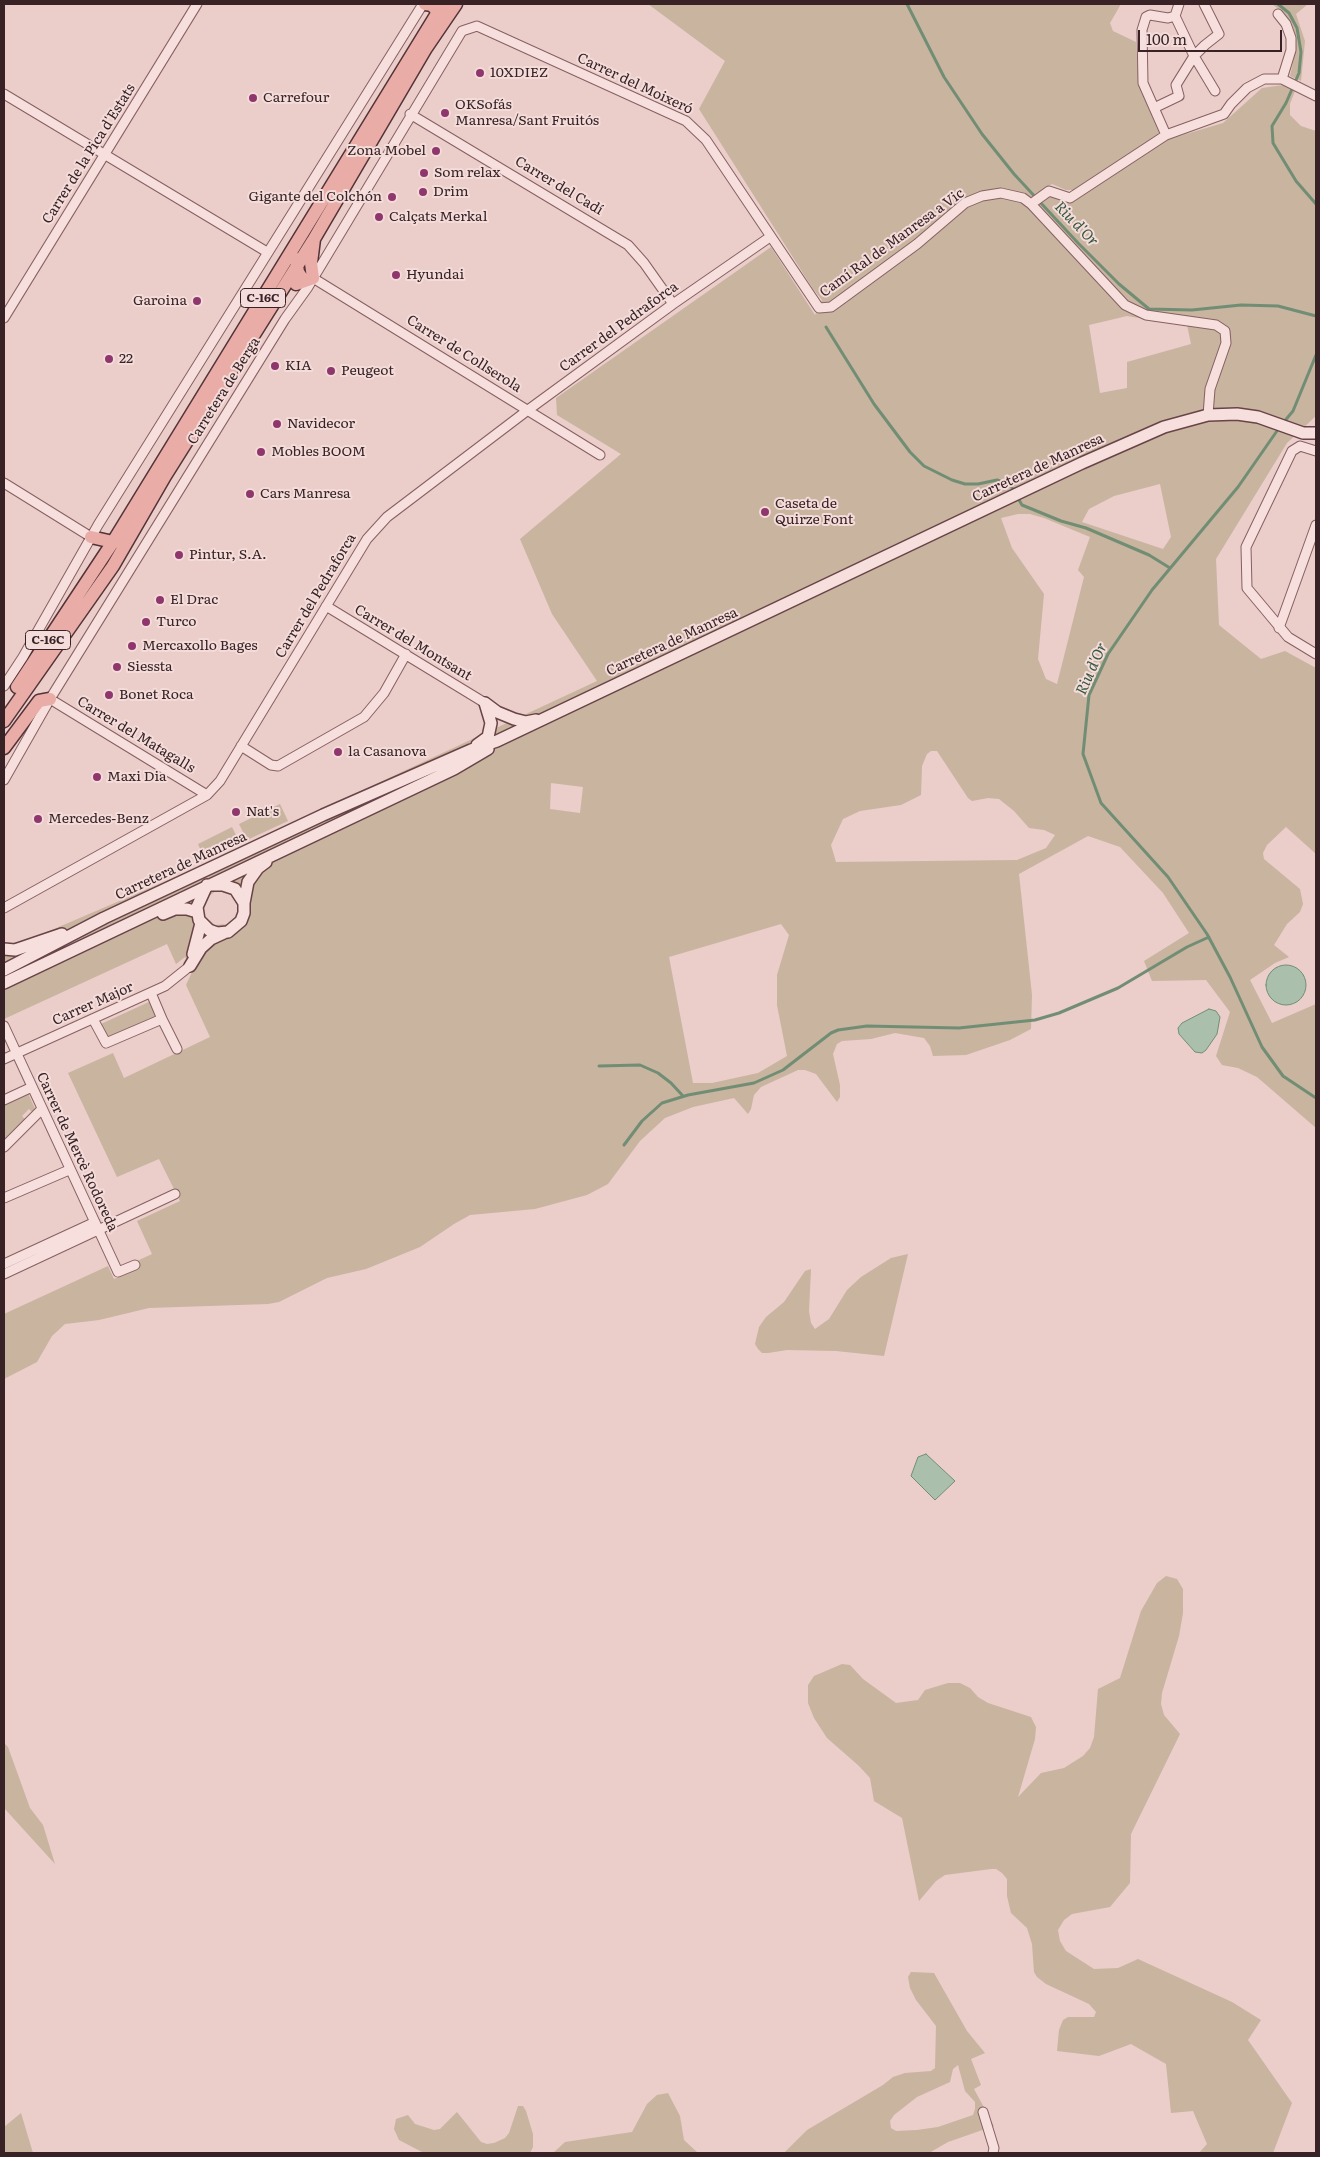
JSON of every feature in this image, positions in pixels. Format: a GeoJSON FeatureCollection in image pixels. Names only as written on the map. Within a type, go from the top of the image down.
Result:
{"type":"FeatureCollection","features":[{"type":"Feature","properties":{"kind":"main road"},"geometry":{"type":"LineString","coordinates":[[424,4],[440,7],[441,16],[427,40],[426,48]]}},
{"type":"Feature","properties":{"kind":"main road","name":"C-16C"},"geometry":{"type":"LineString","coordinates":[[4,721],[113,566],[165,476],[297,263],[314,239],[426,48],[456,4]]}},
{"type":"Feature","properties":{"kind":"main road","name":"C-16C"},"geometry":{"type":"LineString","coordinates":[[4,707],[113,542],[440,7]]}},
{"type":"Feature","properties":{"kind":"main road"},"geometry":{"type":"LineString","coordinates":[[309,279],[298,272],[296,254],[347,171],[354,150]]}},
{"type":"Feature","properties":{"kind":"main road"},"geometry":{"type":"LineString","coordinates":[[309,279],[314,239]]}},
{"type":"Feature","properties":{"kind":"main road"},"geometry":{"type":"LineString","coordinates":[[248,322],[262,309],[289,264],[312,263]]}},
{"type":"Feature","properties":{"kind":"main road"},"geometry":{"type":"LineString","coordinates":[[268,312],[287,288],[309,279]]}},
{"type":"Feature","properties":{"kind":"main road","name":"Carretera de Manresa"},"geometry":{"type":"LineString","coordinates":[[104,918],[296,828],[471,750],[497,741],[1164,427],[1208,415],[1237,414],[1258,417],[1303,433],[1316,433]]}},
{"type":"Feature","properties":{"kind":"main road"},"geometry":{"type":"LineString","coordinates":[[91,537],[113,542],[120,541],[150,493],[165,476]]}},
{"type":"Feature","properties":{"kind":"main road"},"geometry":{"type":"LineString","coordinates":[[80,590],[97,550],[91,537]]}},
{"type":"Feature","properties":{"kind":"main road"},"geometry":{"type":"LineString","coordinates":[[4,732],[25,700],[46,660]]}},
{"type":"Feature","properties":{"kind":"main road"},"geometry":{"type":"LineString","coordinates":[[4,748],[39,701],[50,699]]}},
{"type":"Feature","properties":{"kind":"main road"},"geometry":{"type":"LineString","coordinates":[[485,704],[514,720],[526,722],[542,720]]}},
{"type":"Feature","properties":{"kind":"main road"},"geometry":{"type":"LineString","coordinates":[[471,750],[488,737],[491,723],[485,704]]}},
{"type":"Feature","properties":{"kind":"main road"},"geometry":{"type":"LineString","coordinates":[[4,983],[130,924],[206,885],[454,769],[483,753],[497,741]]}},
{"type":"Feature","properties":{"kind":"main road"},"geometry":{"type":"LineString","coordinates":[[190,966],[199,918],[198,901],[206,885],[218,873],[274,843],[296,828]]}},
{"type":"Feature","properties":{"kind":"main road"},"geometry":{"type":"LineString","coordinates":[[190,966],[211,939],[228,932],[242,921],[248,882],[258,868],[280,852]]}},
{"type":"Feature","properties":{"kind":"main road"},"geometry":{"type":"LineString","coordinates":[[4,949],[15,950],[104,918],[152,904],[194,884],[229,886],[240,895],[244,905]]}},
{"type":"Feature","properties":{"kind":"main road"},"geometry":{"type":"LineString","coordinates":[[130,924],[175,909],[187,909],[210,930],[217,933],[228,932]]}},
{"type":"Feature","properties":{"kind":"main road"},"geometry":{"type":"LineString","coordinates":[[4,970],[104,918]]}},
{"type":"Feature","properties":{"kind":"street","name":"Carrer de la Pica d'Estats"},"geometry":{"type":"LineString","coordinates":[[4,318],[198,4]]}},
{"type":"Feature","properties":{"kind":"street"},"geometry":{"type":"LineString","coordinates":[[4,686],[69,579],[91,537],[267,252],[424,4]]}},
{"type":"Feature","properties":{"kind":"street"},"geometry":{"type":"LineString","coordinates":[[1179,4],[1175,16],[1193,53],[1215,91]]}},
{"type":"Feature","properties":{"kind":"street"},"geometry":{"type":"LineString","coordinates":[[1154,108],[1179,96],[1176,84],[1193,53],[1219,34],[1204,4]]}},
{"type":"Feature","properties":{"kind":"street"},"geometry":{"type":"LineString","coordinates":[[1166,135],[1143,83],[1142,30],[1146,17],[1150,14],[1168,18],[1175,16]]}},
{"type":"Feature","properties":{"kind":"street"},"geometry":{"type":"LineString","coordinates":[[1278,14],[1286,24],[1291,38],[1291,50],[1285,80]]}},
{"type":"Feature","properties":{"kind":"street","name":"Carretera de Berga"},"geometry":{"type":"LineString","coordinates":[[4,780],[50,699],[462,30],[476,26]]}},
{"type":"Feature","properties":{"kind":"street","name":"Carrer del Moixeró"},"geometry":{"type":"LineString","coordinates":[[476,26],[686,120],[706,140],[770,237],[820,307]]}},
{"type":"Feature","properties":{"kind":"street"},"geometry":{"type":"LineString","coordinates":[[1208,415],[1210,389],[1226,343],[1225,331],[1216,325],[1146,315],[1125,305],[1032,203],[1045,192],[1052,192],[1070,198],[1166,135],[1224,114],[1231,104],[1248,88],[1264,79],[1285,80],[1316,96]]}},
{"type":"Feature","properties":{"kind":"street"},"geometry":{"type":"LineString","coordinates":[[4,94],[267,252]]}},
{"type":"Feature","properties":{"kind":"street","name":"Carrer del Cadí"},"geometry":{"type":"LineString","coordinates":[[410,114],[628,245],[644,263],[673,304]]}},
{"type":"Feature","properties":{"kind":"street","name":"Camí Ral de Manresa a Vic"},"geometry":{"type":"LineString","coordinates":[[820,307],[831,307],[917,244],[965,203],[982,196],[1002,193],[1023,198],[1032,203]]}},
{"type":"Feature","properties":{"kind":"street","name":"Carrer del Pedraforca"},"geometry":{"type":"LineString","coordinates":[[4,908],[207,795],[220,782],[367,539],[387,517],[528,410],[673,304],[770,237]]}},
{"type":"Feature","properties":{"kind":"street","name":"Carrer de Collserola"},"geometry":{"type":"LineString","coordinates":[[309,279],[600,455]]}},
{"type":"Feature","properties":{"kind":"street"},"geometry":{"type":"LineString","coordinates":[[1316,451],[1300,446],[1292,451],[1246,547],[1246,588],[1288,637],[1316,654]]}},
{"type":"Feature","properties":{"kind":"street"},"geometry":{"type":"LineString","coordinates":[[4,483],[91,537]]}},
{"type":"Feature","properties":{"kind":"street"},"geometry":{"type":"LineString","coordinates":[[1279,628],[1316,525]]}},
{"type":"Feature","properties":{"kind":"street","name":"Carrer del Montsant"},"geometry":{"type":"LineString","coordinates":[[326,606],[485,704]]}},
{"type":"Feature","properties":{"kind":"street"},"geometry":{"type":"LineString","coordinates":[[241,746],[271,765],[278,766],[364,717],[384,693],[406,654]]}},
{"type":"Feature","properties":{"kind":"street","name":"Carrer del Matagalls"},"geometry":{"type":"LineString","coordinates":[[50,699],[207,795]]}},
{"type":"Feature","properties":{"kind":"street","name":"Carrer Major"},"geometry":{"type":"LineString","coordinates":[[4,1059],[165,986],[190,966]]}},
{"type":"Feature","properties":{"kind":"street"},"geometry":{"type":"LineString","coordinates":[[151,993],[177,1049]]}},
{"type":"Feature","properties":{"kind":"street"},"geometry":{"type":"LineString","coordinates":[[94,1019],[106,1044],[162,1018]]}},
{"type":"Feature","properties":{"kind":"street","name":"Carrer de Mercè Rodoreda"},"geometry":{"type":"LineString","coordinates":[[4,1026],[69,1170],[118,1272],[135,1265]]}},
{"type":"Feature","properties":{"kind":"street"},"geometry":{"type":"LineString","coordinates":[[4,1100],[32,1087]]}},
{"type":"Feature","properties":{"kind":"street"},"geometry":{"type":"LineString","coordinates":[[4,1147],[42,1109]]}},
{"type":"Feature","properties":{"kind":"street"},"geometry":{"type":"LineString","coordinates":[[4,1198],[69,1170]]}},
{"type":"Feature","properties":{"kind":"street"},"geometry":{"type":"LineString","coordinates":[[4,1264],[175,1194]]}},
{"type":"Feature","properties":{"kind":"street"},"geometry":{"type":"LineString","coordinates":[[4,1274],[97,1227]]}},
{"type":"Feature","properties":{"kind":"street"},"geometry":{"type":"LineString","coordinates":[[982,2112],[994,2148],[993,2153]]}},
{"type":"Feature","properties":{"kind":"shaded area"},"geometry":{"type":"Polygon","coordinates":[[[648,4],[1121,4],[1110,23],[1113,31],[1136,42],[1139,85],[1159,133],[1155,138],[1077,190],[1066,190],[1052,184],[1045,188],[1059,200],[1073,202],[1166,140],[1223,123],[1262,88],[1283,85],[1295,91],[1290,104],[1290,115],[1301,126],[1316,131],[1316,416],[1287,443],[1216,559],[1219,625],[1261,659],[1285,651],[1316,668],[1316,854],[1286,827],[1267,845],[1263,853],[1264,859],[1300,889],[1303,904],[1300,912],[1287,924],[1274,945],[1289,957],[1275,963],[1250,980],[1272,1023],[1316,1004],[1316,1128],[1257,1077],[1238,1068],[1222,1065],[1216,1056],[1230,1012],[1206,980],[1152,981],[1144,961],[1189,933],[1163,893],[1120,847],[1088,836],[1019,874],[1032,995],[1031,1029],[1010,1040],[966,1055],[933,1056],[930,1046],[924,1038],[895,1033],[871,1039],[842,1041],[837,1044],[833,1054],[840,1085],[840,1097],[837,1102],[816,1074],[805,1070],[798,1070],[761,1087],[754,1095],[748,1114],[734,1098],[693,1107],[665,1118],[640,1141],[608,1184],[587,1195],[535,1209],[470,1215],[420,1247],[366,1269],[327,1278],[279,1302],[149,1308],[99,1320],[65,1324],[52,1336],[37,1362],[4,1379],[4,1314],[108,1266],[114,1279],[139,1268],[137,1261],[152,1254],[137,1221],[180,1201],[159,1159],[117,1177],[68,1073],[113,1053],[124,1078],[210,1037],[186,985],[192,972],[185,957],[176,964],[167,944],[4,1019],[4,954],[33,938],[187,872],[597,681],[552,614],[520,539],[621,454],[557,415],[556,398],[771,247],[815,315],[822,300],[813,289],[699,109],[725,61],[648,4]],[[1127,316],[1089,325],[1100,393],[1127,388],[1127,362],[1191,344],[1186,320],[1157,321],[1127,316]],[[1160,484],[1114,496],[1089,509],[1082,522],[1163,549],[1171,537],[1160,484]],[[1018,514],[1001,518],[1012,548],[1044,594],[1038,659],[1046,679],[1057,684],[1084,577],[1078,570],[1090,537],[1044,518],[1030,514],[1018,514]],[[931,751],[927,754],[922,766],[921,795],[901,805],[860,811],[843,819],[831,845],[836,862],[1017,860],[1046,848],[1055,835],[1044,830],[1029,828],[1014,811],[999,799],[988,798],[972,801],[968,798],[937,751],[931,751]],[[551,783],[550,809],[580,813],[583,787],[551,783]],[[216,891],[206,898],[203,911],[205,917],[215,925],[228,924],[237,915],[237,902],[229,892],[216,891]],[[781,924],[669,957],[693,1083],[712,1083],[758,1073],[787,1056],[777,1005],[777,975],[789,935],[781,924]]]}},
{"type":"Feature","properties":{"kind":"shaded area"},"geometry":{"type":"Polygon","coordinates":[[[1272,4],[1308,4],[1296,14],[1305,41],[1301,81],[1290,76],[1296,49],[1295,37],[1285,14],[1272,4]]]}},
{"type":"Feature","properties":{"kind":"shaded area"},"geometry":{"type":"Polygon","coordinates":[[[280,804],[288,821],[247,840],[239,824],[280,804]]]}},
{"type":"Feature","properties":{"kind":"shaded area"},"geometry":{"type":"Polygon","coordinates":[[[232,827],[240,843],[205,860],[198,844],[232,827]]]}},
{"type":"Feature","properties":{"kind":"shaded area"},"geometry":{"type":"Polygon","coordinates":[[[1290,965],[1297,968],[1303,974],[1306,985],[1305,993],[1297,1002],[1290,1005],[1282,1005],[1275,1002],[1267,993],[1266,981],[1269,974],[1278,966],[1290,965]]]}},
{"type":"Feature","properties":{"kind":"shaded area"},"geometry":{"type":"Polygon","coordinates":[[[151,1001],[158,1015],[107,1038],[101,1024],[151,1001]]]}},
{"type":"Feature","properties":{"kind":"shaded area"},"geometry":{"type":"Polygon","coordinates":[[[1209,1009],[1216,1011],[1220,1017],[1217,1034],[1206,1050],[1202,1053],[1195,1052],[1179,1034],[1178,1028],[1182,1023],[1209,1009]]]}},
{"type":"Feature","properties":{"kind":"shaded area"},"geometry":{"type":"Polygon","coordinates":[[[28,1093],[35,1109],[32,1112],[29,1109],[22,1116],[25,1119],[4,1139],[4,1103],[28,1093]]]}},
{"type":"Feature","properties":{"kind":"shaded area"},"geometry":{"type":"Polygon","coordinates":[[[908,1254],[884,1356],[836,1351],[787,1350],[762,1353],[758,1349],[755,1344],[759,1327],[766,1317],[784,1302],[805,1271],[811,1269],[809,1311],[811,1323],[815,1329],[829,1319],[847,1290],[861,1277],[891,1258],[908,1254]]]}},
{"type":"Feature","properties":{"kind":"shaded area"},"geometry":{"type":"Polygon","coordinates":[[[926,1454],[955,1481],[935,1500],[911,1476],[918,1457],[926,1454]]]}},
{"type":"Feature","properties":{"kind":"shaded area"},"geometry":{"type":"Polygon","coordinates":[[[1166,1576],[1177,1579],[1183,1589],[1183,1613],[1179,1636],[1162,1693],[1161,1704],[1164,1715],[1180,1734],[1131,1834],[1130,1883],[1110,1907],[1072,1914],[1064,1920],[1058,1930],[1060,1941],[1066,1951],[1094,1969],[1118,1968],[1138,1959],[1232,2002],[1261,2020],[1248,2040],[1292,2103],[1273,2153],[1199,2153],[1207,2144],[1193,2111],[1171,2113],[1166,2064],[1131,2044],[1099,2056],[1057,2051],[1059,2030],[1063,2020],[1068,2017],[1094,2017],[1096,2012],[1089,2004],[1046,1984],[1037,1977],[1034,1972],[1032,1944],[1027,1928],[1011,1913],[1007,1896],[1007,1879],[996,1869],[945,1875],[936,1881],[919,1901],[902,1818],[874,1801],[870,1778],[827,1738],[814,1718],[808,1703],[808,1685],[814,1676],[842,1664],[850,1665],[863,1679],[896,1703],[918,1700],[925,1690],[948,1683],[960,1683],[970,1688],[978,1697],[988,1703],[1031,1717],[1036,1727],[1035,1739],[1018,1797],[1041,1773],[1064,1768],[1083,1756],[1090,1748],[1094,1737],[1098,1689],[1120,1678],[1141,1611],[1157,1583],[1166,1576]]]}},
{"type":"Feature","properties":{"kind":"shaded area"},"geometry":{"type":"Polygon","coordinates":[[[4,1743],[8,1747],[30,1808],[43,1825],[55,1864],[4,1808],[4,1743]]]}},
{"type":"Feature","properties":{"kind":"shaded area"},"geometry":{"type":"Polygon","coordinates":[[[911,1972],[934,1973],[967,2031],[985,2053],[971,2059],[981,2085],[974,2089],[994,2126],[948,2142],[929,2153],[784,2153],[807,2130],[883,2085],[893,2077],[905,2073],[931,2071],[935,2068],[936,2026],[916,2000],[910,1988],[908,1977],[911,1972]],[[958,2065],[953,2069],[950,2082],[917,2097],[894,2115],[890,2121],[891,2128],[896,2131],[938,2127],[973,2115],[975,2102],[965,2091],[958,2065]]]}},
{"type":"Feature","properties":{"kind":"shaded area"},"geometry":{"type":"Polygon","coordinates":[[[668,2093],[680,2116],[684,2140],[698,2153],[553,2153],[565,2142],[632,2132],[647,2104],[657,2095],[668,2093]]]}},
{"type":"Feature","properties":{"kind":"shaded area"},"geometry":{"type":"Polygon","coordinates":[[[518,2106],[523,2106],[526,2111],[533,2134],[533,2147],[530,2153],[424,2153],[399,2140],[394,2129],[396,2119],[408,2115],[415,2124],[434,2130],[440,2129],[457,2112],[481,2142],[487,2144],[494,2143],[505,2138],[509,2133],[518,2106]]]}},
{"type":"Feature","properties":{"kind":"shaded area"},"geometry":{"type":"Polygon","coordinates":[[[21,2113],[33,2153],[4,2153],[4,2127],[21,2113]]]}},
{"type":"Feature","properties":{"kind":"waterway","name":"Riu d'Or"},"geometry":{"type":"LineString","coordinates":[[907,4],[944,77],[982,134],[1014,174],[1078,243],[1119,284],[1149,309],[1192,310],[1241,305],[1278,306],[1316,316]]}},
{"type":"Feature","properties":{"kind":"waterway"},"geometry":{"type":"LineString","coordinates":[[1278,4],[1289,13],[1297,28],[1301,52],[1299,73],[1286,103],[1272,126],[1273,143],[1296,181],[1316,204]]}},
{"type":"Feature","properties":{"kind":"waterway"},"geometry":{"type":"LineString","coordinates":[[826,327],[874,404],[910,452],[924,466],[952,480],[965,484],[978,484],[997,480],[1006,483],[1011,486],[1022,505],[1061,521],[1086,528],[1149,555],[1170,568]]}},
{"type":"Feature","properties":{"kind":"waterway","name":"Riu d'Or"},"geometry":{"type":"LineString","coordinates":[[1283,423],[1293,411],[1316,355]]}},
{"type":"Feature","properties":{"kind":"waterway","name":"Riu d'Or"},"geometry":{"type":"LineString","coordinates":[[1279,428],[1238,487],[1152,590],[1108,654],[1089,695],[1083,754],[1101,803],[1168,877],[1207,934],[1230,977],[1262,1047],[1283,1076],[1316,1098]]}},
{"type":"Feature","properties":{"kind":"waterway"},"geometry":{"type":"LineString","coordinates":[[624,1145],[642,1121],[662,1103],[688,1095],[754,1083],[783,1070],[831,1033],[838,1030],[867,1026],[959,1028],[1035,1020],[1059,1013],[1118,988],[1187,947],[1209,937]]}},
{"type":"Feature","properties":{"kind":"waterway"},"geometry":{"type":"LineString","coordinates":[[599,1066],[640,1065],[658,1073],[683,1096]]}},
{"type":"Feature","properties":{"kind":"place","name":"10XDIEZ"},"geometry":{"type":"Point","coordinates":[480,73]}},
{"type":"Feature","properties":{"kind":"place","name":"Carrefour"},"geometry":{"type":"Point","coordinates":[253,98]}},
{"type":"Feature","properties":{"kind":"place","name":"OKSofás Manresa/Sant Fruitós"},"geometry":{"type":"Point","coordinates":[445,113]}},
{"type":"Feature","properties":{"kind":"place","name":"Zona Mobel"},"geometry":{"type":"Point","coordinates":[436,151]}},
{"type":"Feature","properties":{"kind":"place","name":"Som relax"},"geometry":{"type":"Point","coordinates":[424,173]}},
{"type":"Feature","properties":{"kind":"place","name":"Drim"},"geometry":{"type":"Point","coordinates":[423,192]}},
{"type":"Feature","properties":{"kind":"place","name":"Gigante del Colchón"},"geometry":{"type":"Point","coordinates":[392,197]}},
{"type":"Feature","properties":{"kind":"place","name":"Calçats Merkal"},"geometry":{"type":"Point","coordinates":[379,217]}},
{"type":"Feature","properties":{"kind":"place","name":"Hyundai"},"geometry":{"type":"Point","coordinates":[396,275]}},
{"type":"Feature","properties":{"kind":"place","name":"Garoina"},"geometry":{"type":"Point","coordinates":[197,301]}},
{"type":"Feature","properties":{"kind":"place","name":"22"},"geometry":{"type":"Point","coordinates":[109,359]}},
{"type":"Feature","properties":{"kind":"place","name":"KIA"},"geometry":{"type":"Point","coordinates":[275,366]}},
{"type":"Feature","properties":{"kind":"place","name":"Peugeot"},"geometry":{"type":"Point","coordinates":[331,371]}},
{"type":"Feature","properties":{"kind":"place","name":"Navidecor"},"geometry":{"type":"Point","coordinates":[277,424]}},
{"type":"Feature","properties":{"kind":"place","name":"Mobles BOOM"},"geometry":{"type":"Point","coordinates":[261,452]}},
{"type":"Feature","properties":{"kind":"place","name":"Cars Manresa"},"geometry":{"type":"Point","coordinates":[250,494]}},
{"type":"Feature","properties":{"kind":"place","name":"Caseta de Quirze Font"},"geometry":{"type":"Point","coordinates":[765,512]}},
{"type":"Feature","properties":{"kind":"place","name":"Pintur, S.A."},"geometry":{"type":"Point","coordinates":[179,555]}},
{"type":"Feature","properties":{"kind":"place","name":"El Drac"},"geometry":{"type":"Point","coordinates":[160,600]}},
{"type":"Feature","properties":{"kind":"place","name":"Turco"},"geometry":{"type":"Point","coordinates":[146,622]}},
{"type":"Feature","properties":{"kind":"place","name":"Mercaxollo Bages"},"geometry":{"type":"Point","coordinates":[132,646]}},
{"type":"Feature","properties":{"kind":"place","name":"Siessta"},"geometry":{"type":"Point","coordinates":[117,667]}},
{"type":"Feature","properties":{"kind":"place","name":"Bonet Roca"},"geometry":{"type":"Point","coordinates":[109,695]}},
{"type":"Feature","properties":{"kind":"place","name":"la Casanova"},"geometry":{"type":"Point","coordinates":[338,752]}},
{"type":"Feature","properties":{"kind":"place","name":"Maxi Dia"},"geometry":{"type":"Point","coordinates":[97,777]}},
{"type":"Feature","properties":{"kind":"place","name":"Nat's"},"geometry":{"type":"Point","coordinates":[236,812]}},
{"type":"Feature","properties":{"kind":"place","name":"Mercedes-Benz"},"geometry":{"type":"Point","coordinates":[38,819]}}]}
